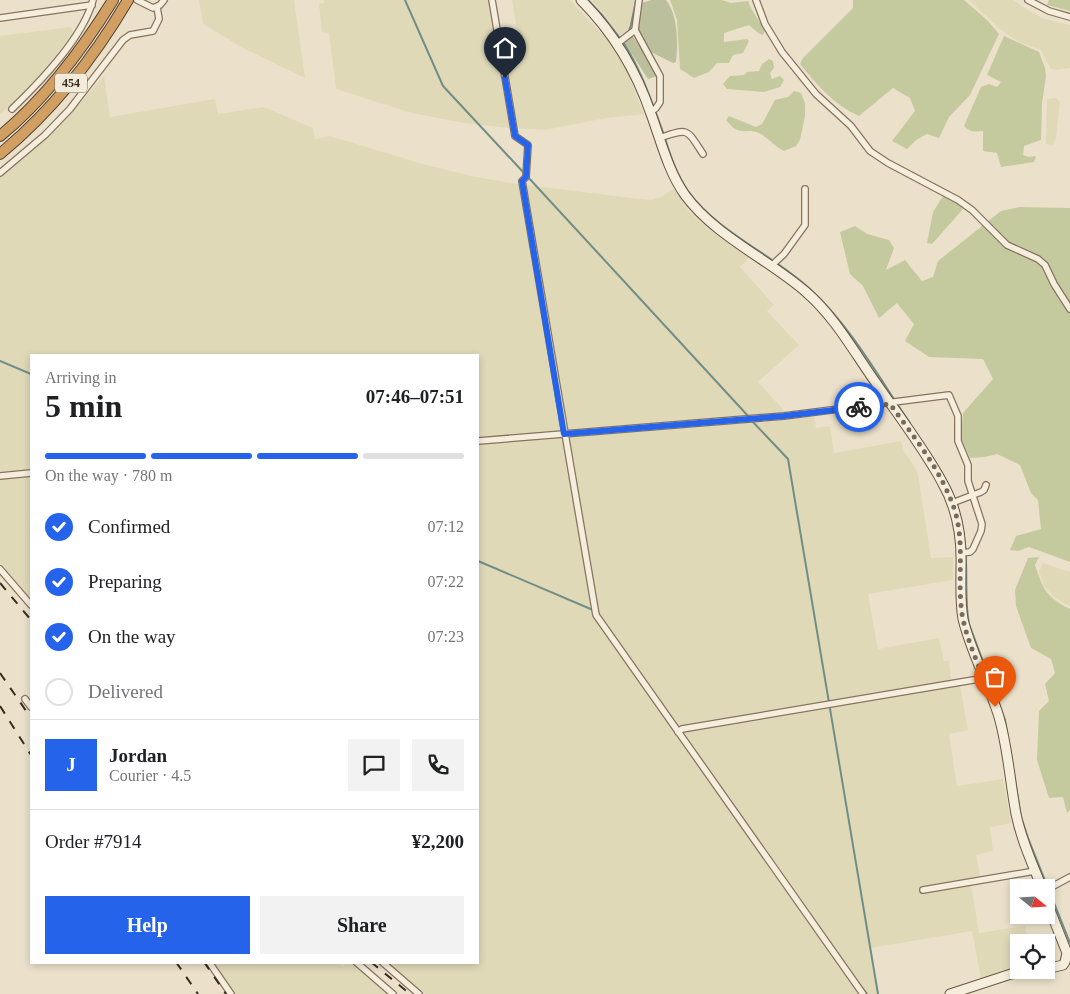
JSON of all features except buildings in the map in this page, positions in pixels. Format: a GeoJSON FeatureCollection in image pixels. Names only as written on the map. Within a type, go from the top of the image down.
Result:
{"type":"FeatureCollection","features":[{"type":"Feature","properties":{"kind":"highway","name":"454"},"geometry":{"type":"LineString","coordinates":[[0,136],[58,78],[94,30],[113,0]]}},
{"type":"Feature","properties":{"kind":"highway","name":"454"},"geometry":{"type":"LineString","coordinates":[[0,154],[49,108],[80,72],[112,27],[128,0]]}},
{"type":"Feature","properties":{"kind":"street"},"geometry":{"type":"LineString","coordinates":[[137,0],[148,6],[157,6],[164,0]]}},
{"type":"Feature","properties":{"kind":"street"},"geometry":{"type":"LineString","coordinates":[[492,0],[515,136],[528,145],[526,177],[522,181],[595,614],[863,994]]}},
{"type":"Feature","properties":{"kind":"street"},"geometry":{"type":"LineString","coordinates":[[581,0],[604,24],[618,43],[636,75],[676,179],[694,206],[705,217],[807,293],[833,321],[943,483],[952,503],[958,526],[961,553],[960,590],[967,634],[999,717],[1016,817],[1038,879]]}},
{"type":"Feature","properties":{"kind":"street"},"geometry":{"type":"LineString","coordinates":[[639,0],[634,30],[660,76],[660,102],[651,112]]}},
{"type":"Feature","properties":{"kind":"street"},"geometry":{"type":"LineString","coordinates":[[756,0],[766,24],[782,52],[816,94],[851,126],[870,151],[888,163],[958,200],[972,210],[1007,244],[1038,259],[1045,265],[1054,284],[1070,309]]}},
{"type":"Feature","properties":{"kind":"street"},"geometry":{"type":"LineString","coordinates":[[1028,0],[1049,11],[1070,17]]}},
{"type":"Feature","properties":{"kind":"street"},"geometry":{"type":"LineString","coordinates":[[0,18],[92,3]]}},
{"type":"Feature","properties":{"kind":"street"},"geometry":{"type":"LineString","coordinates":[[12,109],[59,58],[80,29],[92,3]]}},
{"type":"Feature","properties":{"kind":"street"},"geometry":{"type":"LineString","coordinates":[[0,172],[45,135],[70,109],[122,40],[130,35],[153,31],[159,19],[157,6]]}},
{"type":"Feature","properties":{"kind":"street"},"geometry":{"type":"LineString","coordinates":[[618,43],[634,30]]}},
{"type":"Feature","properties":{"kind":"street"},"geometry":{"type":"LineString","coordinates":[[659,138],[685,131],[690,134],[703,154]]}},
{"type":"Feature","properties":{"kind":"street"},"geometry":{"type":"LineString","coordinates":[[771,266],[784,254],[805,225],[805,188]]}},
{"type":"Feature","properties":{"kind":"street"},"geometry":{"type":"LineString","coordinates":[[479,441],[784,416],[949,395],[958,416],[958,441],[968,465],[967,478],[982,524],[973,549],[970,552],[961,553]]}},
{"type":"Feature","properties":{"kind":"street"},"geometry":{"type":"LineString","coordinates":[[0,476],[30,473]]}},
{"type":"Feature","properties":{"kind":"street"},"geometry":{"type":"LineString","coordinates":[[952,503],[984,490],[986,485]]}},
{"type":"Feature","properties":{"kind":"street"},"geometry":{"type":"LineString","coordinates":[[0,569],[30,604]]}},
{"type":"Feature","properties":{"kind":"street"},"geometry":{"type":"LineString","coordinates":[[678,732],[985,678]]}},
{"type":"Feature","properties":{"kind":"street"},"geometry":{"type":"LineString","coordinates":[[25,699],[30,706]]}},
{"type":"Feature","properties":{"kind":"street"},"geometry":{"type":"LineString","coordinates":[[923,890],[1035,871]]}},
{"type":"Feature","properties":{"kind":"street"},"geometry":{"type":"LineString","coordinates":[[1055,885],[1070,877]]}},
{"type":"Feature","properties":{"kind":"street"},"geometry":{"type":"LineString","coordinates":[[1055,924],[1068,963],[1055,968]]}},
{"type":"Feature","properties":{"kind":"street"},"geometry":{"type":"LineString","coordinates":[[210,964],[232,994]]}},
{"type":"Feature","properties":{"kind":"street"},"geometry":{"type":"LineString","coordinates":[[358,964],[393,994]]}},
{"type":"Feature","properties":{"kind":"street"},"geometry":{"type":"LineString","coordinates":[[384,964],[419,994]]}},
{"type":"Feature","properties":{"kind":"street"},"geometry":{"type":"LineString","coordinates":[[950,994],[1010,974]]}},
{"type":"Feature","properties":{"kind":"shaded area"},"geometry":{"type":"Polygon","coordinates":[[[199,0],[294,0],[305,78],[243,48],[203,24],[199,0]]]}},
{"type":"Feature","properties":{"kind":"shaded area"},"geometry":{"type":"Polygon","coordinates":[[[324,0],[488,0],[494,40],[518,36],[512,0],[570,0],[608,40],[625,67],[644,114],[606,118],[545,130],[509,128],[464,123],[412,113],[336,89],[329,33],[322,32],[319,4],[324,3],[324,0]]]}},
{"type":"Feature","properties":{"kind":"shaded area"},"geometry":{"type":"Polygon","coordinates":[[[591,0],[634,0],[629,30],[620,35],[591,0]]]}},
{"type":"Feature","properties":{"kind":"shaded area"},"geometry":{"type":"Polygon","coordinates":[[[969,0],[1014,0],[1042,18],[1070,25],[1070,68],[1055,70],[1050,68],[1041,50],[1019,42],[1001,30],[969,0]]]}},
{"type":"Feature","properties":{"kind":"shaded area"},"geometry":{"type":"Polygon","coordinates":[[[71,27],[73,32],[46,68],[0,114],[0,36],[71,27]]]}},
{"type":"Feature","properties":{"kind":"shaded area"},"geometry":{"type":"Polygon","coordinates":[[[104,76],[110,117],[215,99],[218,114],[264,107],[313,128],[315,139],[330,136],[426,165],[476,177],[651,200],[661,197],[674,189],[689,211],[705,226],[749,258],[740,267],[774,305],[767,311],[799,345],[758,382],[791,418],[814,417],[816,428],[830,426],[834,453],[901,441],[904,452],[918,474],[931,558],[953,557],[953,580],[868,594],[878,649],[939,638],[944,661],[949,661],[952,686],[960,686],[968,730],[949,734],[957,786],[1003,779],[1011,823],[990,827],[993,851],[976,855],[980,876],[970,878],[979,933],[1025,926],[1026,934],[1010,934],[1010,970],[981,979],[972,931],[870,948],[877,994],[425,994],[389,964],[479,964],[479,354],[30,354],[30,598],[0,562],[0,176],[63,122],[104,76]]]}},
{"type":"Feature","properties":{"kind":"shaded area"},"geometry":{"type":"Polygon","coordinates":[[[1056,98],[1060,102],[1056,138],[1053,145],[1046,144],[1047,99],[1056,98]]]}},
{"type":"Feature","properties":{"kind":"shaded area"},"geometry":{"type":"Polygon","coordinates":[[[1043,563],[1070,572],[1070,606],[1055,598],[1044,586],[1039,571],[1043,563]]]}},
{"type":"Feature","properties":{"kind":"shaded area"},"geometry":{"type":"Polygon","coordinates":[[[214,964],[339,964],[343,967],[345,964],[353,965],[388,994],[236,994],[214,964]]]}},
{"type":"Feature","properties":{"kind":"green space"},"geometry":{"type":"Polygon","coordinates":[[[652,0],[666,0],[673,13],[677,38],[676,62],[673,63],[649,51],[638,30],[641,3],[652,0]]]}},
{"type":"Feature","properties":{"kind":"green space"},"geometry":{"type":"Polygon","coordinates":[[[670,0],[722,0],[731,3],[748,1],[765,30],[763,35],[749,25],[724,33],[724,42],[747,39],[749,41],[743,53],[733,55],[729,63],[717,63],[709,72],[694,78],[680,69],[677,20],[670,0]]]}},
{"type":"Feature","properties":{"kind":"green space"},"geometry":{"type":"Polygon","coordinates":[[[853,0],[964,0],[988,21],[999,34],[970,95],[949,117],[939,138],[927,134],[916,140],[907,149],[892,141],[915,111],[910,98],[893,88],[859,116],[834,100],[800,64],[803,58],[853,8],[853,0]]]}},
{"type":"Feature","properties":{"kind":"green space"},"geometry":{"type":"Polygon","coordinates":[[[1049,0],[1070,0],[1070,11],[1047,5],[1049,0]]]}},
{"type":"Feature","properties":{"kind":"green space"},"geometry":{"type":"Polygon","coordinates":[[[632,35],[657,72],[657,76],[648,79],[624,42],[632,35]]]}},
{"type":"Feature","properties":{"kind":"green space"},"geometry":{"type":"Polygon","coordinates":[[[1004,36],[1039,52],[1046,77],[1042,103],[1041,140],[1024,146],[1023,155],[1029,157],[1036,156],[1034,162],[1001,167],[997,153],[983,151],[983,131],[972,131],[964,126],[981,87],[989,84],[997,87],[1001,82],[987,75],[1004,36]]]}},
{"type":"Feature","properties":{"kind":"green space"},"geometry":{"type":"Polygon","coordinates":[[[769,59],[773,61],[774,68],[770,73],[772,79],[780,76],[784,80],[780,87],[764,92],[727,89],[723,84],[730,76],[759,71],[762,64],[769,59]]]}},
{"type":"Feature","properties":{"kind":"green space"},"geometry":{"type":"Polygon","coordinates":[[[794,91],[801,93],[805,103],[805,116],[800,140],[796,146],[784,151],[761,134],[751,131],[740,131],[731,126],[726,120],[729,116],[756,127],[762,124],[775,100],[788,97],[794,91]]]}},
{"type":"Feature","properties":{"kind":"green space"},"geometry":{"type":"Polygon","coordinates":[[[943,196],[957,202],[963,209],[932,244],[927,243],[933,212],[943,196]]]}},
{"type":"Feature","properties":{"kind":"green space"},"geometry":{"type":"Polygon","coordinates":[[[1019,207],[1070,208],[1070,562],[1029,547],[1018,551],[1010,550],[1016,536],[1041,529],[1038,500],[1031,493],[1020,465],[997,454],[970,458],[961,438],[963,413],[993,379],[983,359],[929,357],[905,341],[914,324],[897,303],[879,318],[863,286],[850,274],[840,232],[855,226],[867,234],[889,240],[894,248],[886,270],[905,260],[922,281],[933,277],[938,261],[1001,211],[1019,207]]]}},
{"type":"Feature","properties":{"kind":"green space"},"geometry":{"type":"Polygon","coordinates":[[[1039,557],[1035,565],[1046,592],[1070,609],[1070,810],[1067,813],[1063,797],[1049,798],[1037,760],[1039,711],[1049,701],[1045,684],[1055,673],[1051,659],[1031,648],[1016,606],[1015,590],[1028,558],[1039,557]]]}},
{"type":"Feature","properties":{"kind":"waterway"},"geometry":{"type":"LineString","coordinates":[[405,0],[443,86],[524,173]]}},
{"type":"Feature","properties":{"kind":"waterway"},"geometry":{"type":"LineString","coordinates":[[588,0],[620,38]]}},
{"type":"Feature","properties":{"kind":"waterway"},"geometry":{"type":"LineString","coordinates":[[629,31],[636,0]]}},
{"type":"Feature","properties":{"kind":"waterway"},"geometry":{"type":"LineString","coordinates":[[623,42],[641,76],[674,164],[688,191],[714,219],[796,277],[825,304],[852,336],[910,423]]}},
{"type":"Feature","properties":{"kind":"waterway"},"geometry":{"type":"LineString","coordinates":[[527,176],[749,417]]}},
{"type":"Feature","properties":{"kind":"waterway"},"geometry":{"type":"LineString","coordinates":[[0,361],[30,374]]}},
{"type":"Feature","properties":{"kind":"waterway"},"geometry":{"type":"LineString","coordinates":[[752,421],[788,459],[878,994]]}},
{"type":"Feature","properties":{"kind":"waterway"},"geometry":{"type":"LineString","coordinates":[[926,448],[944,476],[960,515],[965,545],[969,624],[1005,720],[1021,817],[1070,943]]}},
{"type":"Feature","properties":{"kind":"waterway"},"geometry":{"type":"LineString","coordinates":[[479,561],[593,610]]}},
{"type":"Feature","properties":{"kind":"waterway"},"geometry":{"type":"LineString","coordinates":[[853,976],[867,994]]}},
{"type":"Feature","properties":{"kind":"railway"},"geometry":{"type":"LineString","coordinates":[[0,583],[30,619]]}},
{"type":"Feature","properties":{"kind":"railway"},"geometry":{"type":"LineString","coordinates":[[0,673],[30,717]]}},
{"type":"Feature","properties":{"kind":"railway"},"geometry":{"type":"LineString","coordinates":[[0,706],[30,753]]}},
{"type":"Feature","properties":{"kind":"railway"},"geometry":{"type":"LineString","coordinates":[[177,964],[198,994]]}},
{"type":"Feature","properties":{"kind":"railway"},"geometry":{"type":"LineString","coordinates":[[205,964],[226,994]]}},
{"type":"Feature","properties":{"kind":"railway"},"geometry":{"type":"LineString","coordinates":[[373,964],[410,994]]}},
{"type":"Feature","properties":{"kind":"way so far"},"geometry":{"type":"LineString","coordinates":[[859,407],[890,404],[924,453],[950,497],[955,512],[960,541],[960,590],[963,616],[967,634],[995,707]]}},
{"type":"Feature","properties":{"kind":"route"},"geometry":{"type":"LineString","coordinates":[[505,78],[515,136],[528,145],[526,177],[522,181],[564,434],[784,416],[859,407]]}}]}
